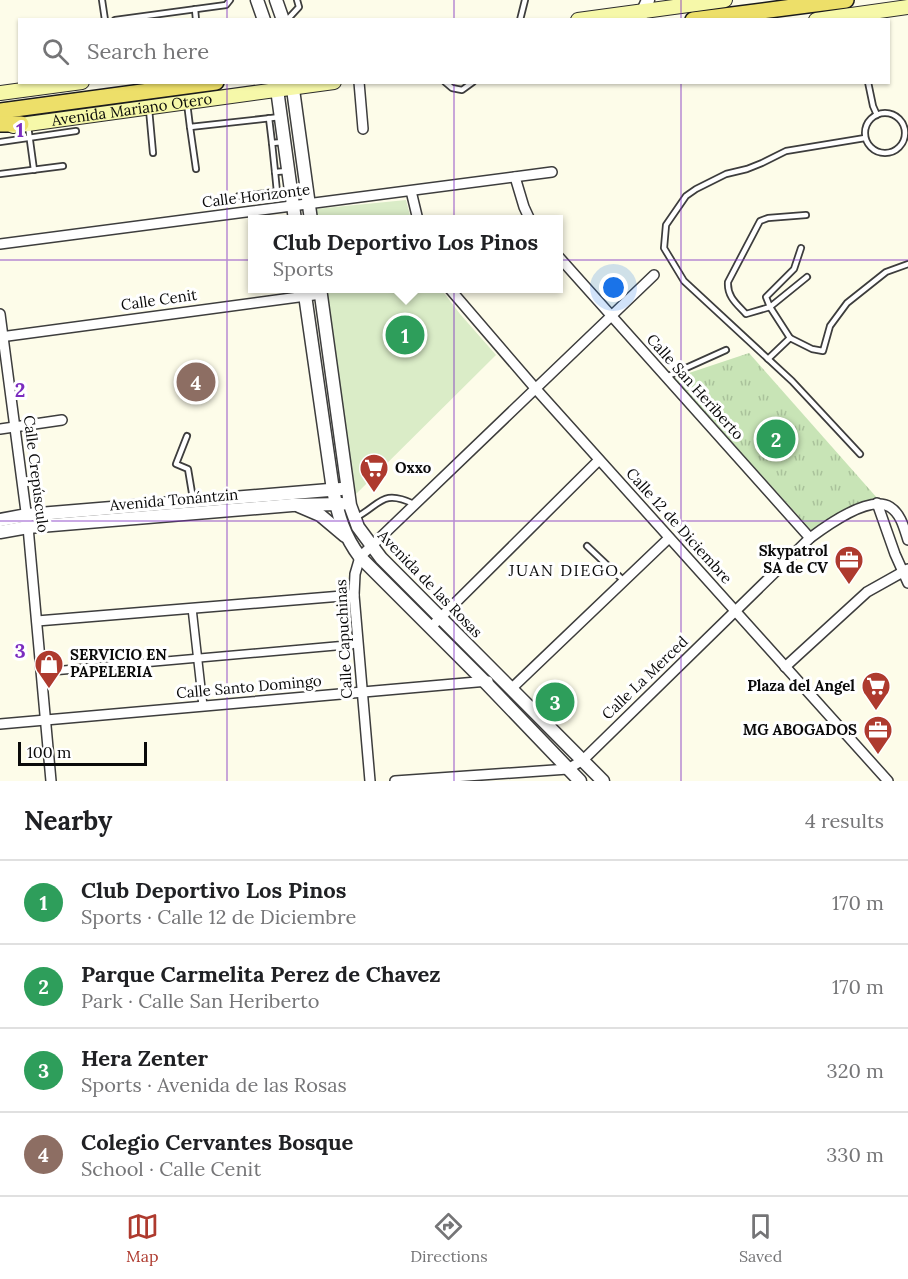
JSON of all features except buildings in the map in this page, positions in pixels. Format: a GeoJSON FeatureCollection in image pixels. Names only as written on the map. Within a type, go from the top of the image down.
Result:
{"type":"FeatureCollection","features":[{"type":"Feature","properties":{"kind":"main road"},"geometry":{"type":"LineString","coordinates":[[591,18],[725,0]]}},
{"type":"Feature","properties":{"kind":"main road"},"geometry":{"type":"LineString","coordinates":[[708,18],[846,0]]}},
{"type":"Feature","properties":{"kind":"main road"},"geometry":{"type":"LineString","coordinates":[[835,18],[876,15],[890,5],[908,7]]}},
{"type":"Feature","properties":{"kind":"main road"},"geometry":{"type":"LineString","coordinates":[[0,93],[66,84]]}},
{"type":"Feature","properties":{"kind":"main road","name":"Avenida Mariano Otero"},"geometry":{"type":"LineString","coordinates":[[0,111],[201,84]]}},
{"type":"Feature","properties":{"kind":"main road","name":"Avenida Mariano Otero"},"geometry":{"type":"LineString","coordinates":[[0,128],[26,128],[293,85]]}},
{"type":"Feature","properties":{"kind":"main road"},"geometry":{"type":"LineString","coordinates":[[0,105],[49,104]]}},
{"type":"Feature","properties":{"kind":"main road"},"geometry":{"type":"LineString","coordinates":[[0,124],[26,128]]}},
{"type":"Feature","properties":{"kind":"street"},"geometry":{"type":"LineString","coordinates":[[257,0],[263,18]]}},
{"type":"Feature","properties":{"kind":"street"},"geometry":{"type":"LineString","coordinates":[[276,0],[284,18]]}},
{"type":"Feature","properties":{"kind":"street"},"geometry":{"type":"LineString","coordinates":[[359,84],[363,129]]}},
{"type":"Feature","properties":{"kind":"street"},"geometry":{"type":"LineString","coordinates":[[293,85],[309,215]]}},
{"type":"Feature","properties":{"kind":"street"},"geometry":{"type":"LineString","coordinates":[[277,86],[275,118],[278,143],[289,171],[294,215]]}},
{"type":"Feature","properties":{"kind":"street","name":"Calle Horizonte"},"geometry":{"type":"LineString","coordinates":[[0,244],[552,172]]}},
{"type":"Feature","properties":{"kind":"street"},"geometry":{"type":"LineString","coordinates":[[515,177],[528,215]]}},
{"type":"Feature","properties":{"kind":"street"},"geometry":{"type":"LineString","coordinates":[[411,190],[417,215]]}},
{"type":"Feature","properties":{"kind":"street","name":"Calle San Heriberto"},"geometry":{"type":"LineString","coordinates":[[563,262],[810,538]]}},
{"type":"Feature","properties":{"kind":"street"},"geometry":{"type":"LineString","coordinates":[[360,557],[654,275]]}},
{"type":"Feature","properties":{"kind":"street","name":"Calle Cenit"},"geometry":{"type":"LineString","coordinates":[[2,337],[298,293]]}},
{"type":"Feature","properties":{"kind":"street","name":"Avenida de las Rosas"},"geometry":{"type":"LineString","coordinates":[[305,293],[333,490],[347,538],[360,557],[486,682],[580,781]]}},
{"type":"Feature","properties":{"kind":"street","name":"Avenida de las Rosas"},"geometry":{"type":"LineString","coordinates":[[321,293],[350,505],[354,518],[371,547],[603,781]]}},
{"type":"Feature","properties":{"kind":"street","name":"Calle 12 de Diciembre"},"geometry":{"type":"LineString","coordinates":[[453,293],[534,388],[888,781]]}},
{"type":"Feature","properties":{"kind":"street","name":"Calle Crepúsculo"},"geometry":{"type":"LineString","coordinates":[[0,314],[27,521],[51,781]]}},
{"type":"Feature","properties":{"kind":"street"},"geometry":{"type":"LineString","coordinates":[[0,429],[62,420]]}},
{"type":"Feature","properties":{"kind":"street"},"geometry":{"type":"LineString","coordinates":[[431,627],[599,460]]}},
{"type":"Feature","properties":{"kind":"street","name":"Avenida Tonántzin"},"geometry":{"type":"LineString","coordinates":[[0,532],[27,521],[193,501],[348,489]]}},
{"type":"Feature","properties":{"kind":"street"},"geometry":{"type":"LineString","coordinates":[[877,503],[893,509],[902,522],[908,540]]}},
{"type":"Feature","properties":{"kind":"street"},"geometry":{"type":"LineString","coordinates":[[877,503],[905,570],[908,583]]}},
{"type":"Feature","properties":{"kind":"street","name":"Calle La Merced"},"geometry":{"type":"LineString","coordinates":[[395,781],[568,769],[583,760],[810,538],[842,516],[877,503]]}},
{"type":"Feature","properties":{"kind":"street"},"geometry":{"type":"LineString","coordinates":[[292,505],[320,515],[347,538]]}},
{"type":"Feature","properties":{"kind":"street","name":"Avenida Tonántzin"},"geometry":{"type":"LineString","coordinates":[[0,520],[27,521],[292,505],[350,505]]}},
{"type":"Feature","properties":{"kind":"street"},"geometry":{"type":"LineString","coordinates":[[511,689],[669,538]]}},
{"type":"Feature","properties":{"kind":"street","name":"Calle Capuchinas"},"geometry":{"type":"LineString","coordinates":[[360,557],[355,574],[354,595],[370,781]]}},
{"type":"Feature","properties":{"kind":"street"},"geometry":{"type":"LineString","coordinates":[[785,667],[859,598],[880,583],[905,570]]}},
{"type":"Feature","properties":{"kind":"street"},"geometry":{"type":"LineString","coordinates":[[37,621],[354,595]]}},
{"type":"Feature","properties":{"kind":"street"},"geometry":{"type":"LineString","coordinates":[[192,608],[203,706]]}},
{"type":"Feature","properties":{"kind":"street"},"geometry":{"type":"LineString","coordinates":[[41,672],[357,644]]}},
{"type":"Feature","properties":{"kind":"street"},"geometry":{"type":"LineString","coordinates":[[486,682],[497,674]]}},
{"type":"Feature","properties":{"kind":"street","name":"Calle Santo Domingo"},"geometry":{"type":"LineString","coordinates":[[0,724],[486,682]]}},
{"type":"Feature","properties":{"kind":"lane"},"geometry":{"type":"LineString","coordinates":[[102,0],[105,18]]}},
{"type":"Feature","properties":{"kind":"lane"},"geometry":{"type":"LineString","coordinates":[[206,0],[207,8]]}},
{"type":"Feature","properties":{"kind":"lane"},"geometry":{"type":"LineString","coordinates":[[157,17],[226,5],[230,0]]}},
{"type":"Feature","properties":{"kind":"lane"},"geometry":{"type":"LineString","coordinates":[[287,18],[299,7],[297,0]]}},
{"type":"Feature","properties":{"kind":"lane"},"geometry":{"type":"LineString","coordinates":[[520,18],[525,0]]}},
{"type":"Feature","properties":{"kind":"lane"},"geometry":{"type":"LineString","coordinates":[[195,9],[196,18]]}},
{"type":"Feature","properties":{"kind":"lane"},"geometry":{"type":"LineString","coordinates":[[447,84],[452,88],[462,90],[470,84]]}},
{"type":"Feature","properties":{"kind":"lane"},"geometry":{"type":"LineString","coordinates":[[868,84],[877,114]]}},
{"type":"Feature","properties":{"kind":"lane"},"geometry":{"type":"LineString","coordinates":[[187,103],[196,169]]}},
{"type":"Feature","properties":{"kind":"lane"},"geometry":{"type":"LineString","coordinates":[[149,109],[153,153]]}},
{"type":"Feature","properties":{"kind":"lane"},"geometry":{"type":"LineString","coordinates":[[890,113],[901,120],[907,131],[902,146],[889,154],[874,151],[865,138],[867,124],[877,114],[890,113]]}},
{"type":"Feature","properties":{"kind":"lane"},"geometry":{"type":"LineString","coordinates":[[190,127],[275,118]]}},
{"type":"Feature","properties":{"kind":"lane"},"geometry":{"type":"LineString","coordinates":[[0,142],[26,128],[76,131]]}},
{"type":"Feature","properties":{"kind":"lane"},"geometry":{"type":"LineString","coordinates":[[26,128],[34,170]]}},
{"type":"Feature","properties":{"kind":"lane"},"geometry":{"type":"LineString","coordinates":[[861,454],[768,359],[684,280],[664,248],[666,225],[686,196],[726,174],[747,169],[786,151],[865,138]]}},
{"type":"Feature","properties":{"kind":"lane"},"geometry":{"type":"LineString","coordinates":[[238,196],[277,192],[275,172],[278,143]]}},
{"type":"Feature","properties":{"kind":"lane"},"geometry":{"type":"LineString","coordinates":[[0,174],[63,166]]}},
{"type":"Feature","properties":{"kind":"lane"},"geometry":{"type":"LineString","coordinates":[[275,172],[289,171]]}},
{"type":"Feature","properties":{"kind":"lane"},"geometry":{"type":"LineString","coordinates":[[806,214],[760,221],[728,282],[727,290],[732,300],[746,314],[770,307],[807,277]]}},
{"type":"Feature","properties":{"kind":"lane"},"geometry":{"type":"LineString","coordinates":[[801,249],[794,269],[766,297],[790,338],[812,349],[823,351],[830,326],[847,303],[886,272],[908,264]]}},
{"type":"Feature","properties":{"kind":"lane"},"geometry":{"type":"LineString","coordinates":[[768,359],[790,338]]}},
{"type":"Feature","properties":{"kind":"lane"},"geometry":{"type":"LineString","coordinates":[[666,377],[726,350]]}},
{"type":"Feature","properties":{"kind":"lane"},"geometry":{"type":"LineString","coordinates":[[187,436],[176,464],[188,470],[193,501]]}},
{"type":"Feature","properties":{"kind":"lane"},"geometry":{"type":"LineString","coordinates":[[354,518],[376,502],[386,499],[405,500],[414,504]]}},
{"type":"Feature","properties":{"kind":"lane"},"geometry":{"type":"LineString","coordinates":[[587,546],[624,581]]}},
{"type":"Feature","properties":{"kind":"green space"},"geometry":{"type":"Polygon","coordinates":[[[406,200],[410,215],[316,215],[315,209],[406,200]]]}},
{"type":"Feature","properties":{"kind":"green space"},"geometry":{"type":"Polygon","coordinates":[[[327,293],[444,293],[496,355],[355,495],[327,293]]]}},
{"type":"Feature","properties":{"kind":"green space"},"geometry":{"type":"Polygon","coordinates":[[[749,353],[878,499],[812,531],[674,378],[749,353]]]}},
{"type":"Feature","properties":{"kind":"place","name":"Club Deportivo Los Pinos"},"geometry":{"type":"Point","coordinates":[405,335]}},
{"type":"Feature","properties":{"kind":"place","name":"Colegio Cervantes Bosque"},"geometry":{"type":"Point","coordinates":[196,382]}},
{"type":"Feature","properties":{"kind":"place","name":"Parque Carmelita Perez de Chavez"},"geometry":{"type":"Point","coordinates":[776,439]}},
{"type":"Feature","properties":{"kind":"place","name":"Oxxo"},"geometry":{"type":"Point","coordinates":[374,494]}},
{"type":"Feature","properties":{"kind":"place","name":"Skypatrol SA de CV"},"geometry":{"type":"Point","coordinates":[849,586]}},
{"type":"Feature","properties":{"kind":"place","name":"SERVICIO EN PAPELERIA"},"geometry":{"type":"Point","coordinates":[49,690]}},
{"type":"Feature","properties":{"kind":"place","name":"Hera Zenter"},"geometry":{"type":"Point","coordinates":[555,702]}},
{"type":"Feature","properties":{"kind":"place","name":"Plaza del Angel"},"geometry":{"type":"Point","coordinates":[876,712]}},
{"type":"Feature","properties":{"kind":"place","name":"MG ABOGADOS"},"geometry":{"type":"Point","coordinates":[878,756]}},
{"type":"Feature","properties":{"kind":"district","name":"JUAN DIEGO"},"geometry":{"type":"Point","coordinates":[564,570]}}]}
